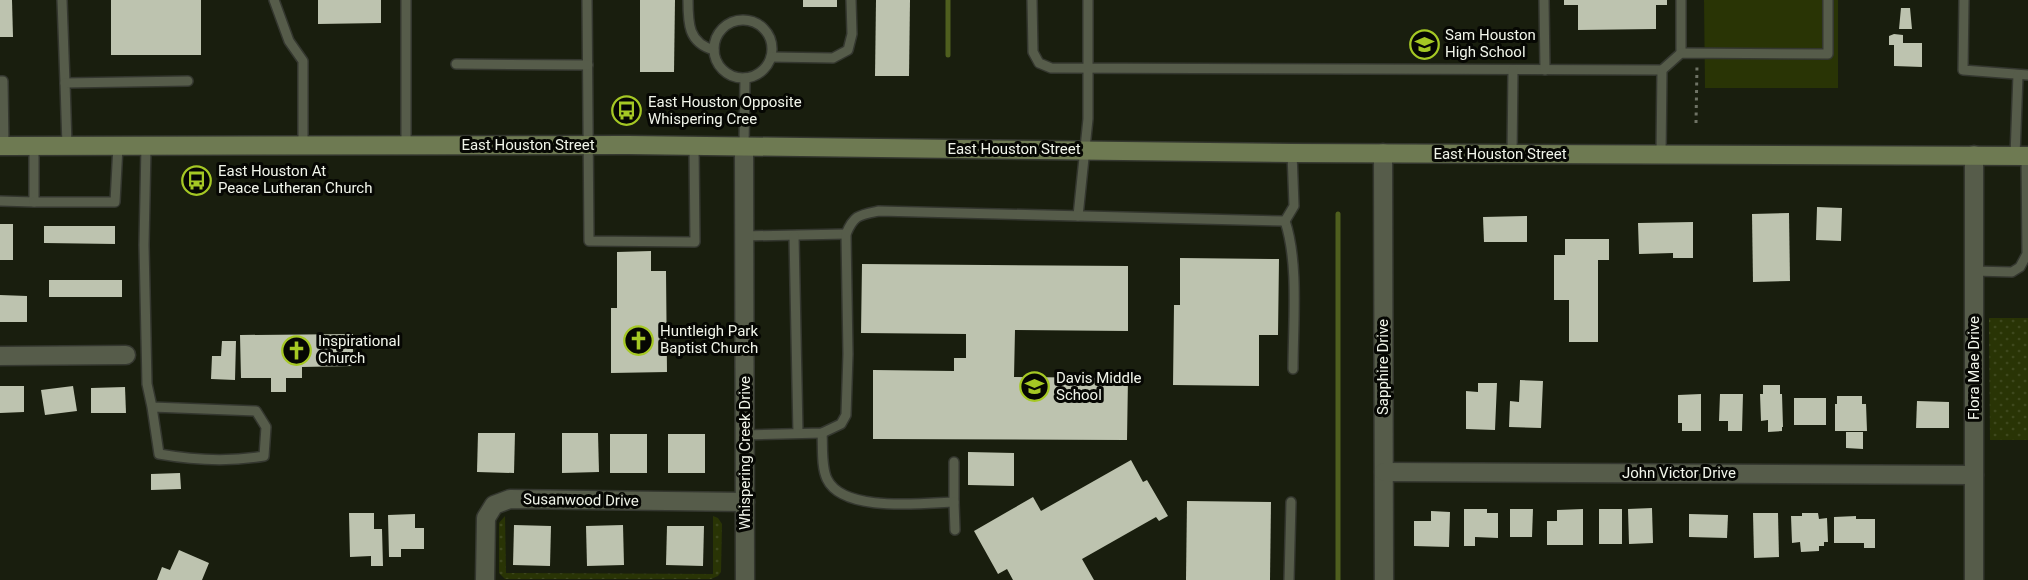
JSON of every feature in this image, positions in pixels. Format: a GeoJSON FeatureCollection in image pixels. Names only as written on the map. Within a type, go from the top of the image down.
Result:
{"type":"FeatureCollection","features":[{"type":"Feature","properties":{"kind":"main road","name":"East Houston Street"},"geometry":{"type":"LineString","coordinates":[[2,146],[588,145],[1292,153],[2023,156]]}},
{"type":"Feature","properties":{"kind":"street","name":"Whispering Creek Drive"},"geometry":{"type":"LineString","coordinates":[[744,147],[745,580]]}},
{"type":"Feature","properties":{"kind":"street","name":"Sapphire Drive"},"geometry":{"type":"LineString","coordinates":[[1383,153],[1384,580]]}},
{"type":"Feature","properties":{"kind":"street","name":"Flora Mae Drive"},"geometry":{"type":"LineString","coordinates":[[1974,155],[1974,580]]}},
{"type":"Feature","properties":{"kind":"street"},"geometry":{"type":"LineString","coordinates":[[0,356],[126,355]]}},
{"type":"Feature","properties":{"kind":"street","name":"John Victor Drive"},"geometry":{"type":"LineString","coordinates":[[1384,472],[1974,475]]}},
{"type":"Feature","properties":{"kind":"street","name":"Susanwood Drive"},"geometry":{"type":"LineString","coordinates":[[484,580],[486,518],[494,505],[510,499],[745,502]]}},
{"type":"Feature","properties":{"kind":"lane"},"geometry":{"type":"LineString","coordinates":[[62,0],[67,146]]}},
{"type":"Feature","properties":{"kind":"lane"},"geometry":{"type":"LineString","coordinates":[[274,0],[289,41],[303,62],[303,146]]}},
{"type":"Feature","properties":{"kind":"lane"},"geometry":{"type":"LineString","coordinates":[[406,0],[406,146]]}},
{"type":"Feature","properties":{"kind":"lane"},"geometry":{"type":"LineString","coordinates":[[587,0],[589,242],[695,242],[694,146]]}},
{"type":"Feature","properties":{"kind":"lane"},"geometry":{"type":"LineString","coordinates":[[688,0],[690,31],[703,47],[714,50]]}},
{"type":"Feature","properties":{"kind":"lane"},"geometry":{"type":"LineString","coordinates":[[771,57],[833,58],[848,51],[852,34],[851,0]]}},
{"type":"Feature","properties":{"kind":"lane"},"geometry":{"type":"LineString","coordinates":[[1032,0],[1033,52],[1039,63],[1051,68],[1513,70],[1662,70],[1681,53],[1828,54],[1828,0]]}},
{"type":"Feature","properties":{"kind":"lane"},"geometry":{"type":"LineString","coordinates":[[1078,216],[1088,119],[1088,0]]}},
{"type":"Feature","properties":{"kind":"lane"},"geometry":{"type":"LineString","coordinates":[[1544,0],[1545,70]]}},
{"type":"Feature","properties":{"kind":"lane"},"geometry":{"type":"LineString","coordinates":[[1681,0],[1681,53]]}},
{"type":"Feature","properties":{"kind":"lane"},"geometry":{"type":"LineString","coordinates":[[1964,0],[1963,70],[2023,75],[2023,156],[2027,207],[2027,254],[2020,267],[2012,272],[1974,271]]}},
{"type":"Feature","properties":{"kind":"lane"},"geometry":{"type":"LineString","coordinates":[[738,20],[759,24],[771,41],[771,57],[763,69],[755,75],[745,78],[735,77],[720,67],[714,50],[715,39],[720,30],[738,20]]}},
{"type":"Feature","properties":{"kind":"lane"},"geometry":{"type":"LineString","coordinates":[[456,64],[588,65]]}},
{"type":"Feature","properties":{"kind":"lane"},"geometry":{"type":"LineString","coordinates":[[1512,154],[1513,70]]}},
{"type":"Feature","properties":{"kind":"lane"},"geometry":{"type":"LineString","coordinates":[[1661,154],[1662,70]]}},
{"type":"Feature","properties":{"kind":"lane"},"geometry":{"type":"LineString","coordinates":[[744,147],[745,78]]}},
{"type":"Feature","properties":{"kind":"lane"},"geometry":{"type":"LineString","coordinates":[[0,81],[3,81],[2,146]]}},
{"type":"Feature","properties":{"kind":"lane"},"geometry":{"type":"LineString","coordinates":[[64,83],[188,81]]}},
{"type":"Feature","properties":{"kind":"lane"},"geometry":{"type":"LineString","coordinates":[[34,146],[34,202]]}},
{"type":"Feature","properties":{"kind":"lane"},"geometry":{"type":"LineString","coordinates":[[0,201],[115,202],[118,146]]}},
{"type":"Feature","properties":{"kind":"lane"},"geometry":{"type":"LineString","coordinates":[[146,146],[145,341],[147,384],[159,454],[186,459],[248,459],[264,456],[266,427],[256,411],[152,407]]}},
{"type":"Feature","properties":{"kind":"lane"},"geometry":{"type":"LineString","coordinates":[[1292,153],[1294,206],[1285,221],[1291,244],[1293,369]]}},
{"type":"Feature","properties":{"kind":"lane"},"geometry":{"type":"LineString","coordinates":[[745,435],[822,433],[841,424],[846,415],[848,354],[846,234],[851,222],[859,215],[879,211],[1285,221]]}},
{"type":"Feature","properties":{"kind":"lane"},"geometry":{"type":"LineString","coordinates":[[744,236],[846,234]]}},
{"type":"Feature","properties":{"kind":"lane"},"geometry":{"type":"LineString","coordinates":[[794,236],[798,433]]}},
{"type":"Feature","properties":{"kind":"lane"},"geometry":{"type":"LineString","coordinates":[[822,433],[827,479],[840,493],[879,504],[954,502]]}},
{"type":"Feature","properties":{"kind":"lane"},"geometry":{"type":"LineString","coordinates":[[954,462],[955,530]]}},
{"type":"Feature","properties":{"kind":"lane"},"geometry":{"type":"LineString","coordinates":[[1289,580],[1291,502]]}},
{"type":"Feature","properties":{"kind":"path"},"geometry":{"type":"LineString","coordinates":[[1696,123],[1697,64]]}},
{"type":"Feature","properties":{"kind":"green space"},"geometry":{"type":"Polygon","coordinates":[[[1704,0],[1838,0],[1838,88],[1705,88],[1704,0]]]}},
{"type":"Feature","properties":{"kind":"green space"},"geometry":{"type":"Polygon","coordinates":[[[1989,318],[2028,318],[2028,440],[1990,440],[1989,318]]]}},
{"type":"Feature","properties":{"kind":"green space"},"geometry":{"type":"Polygon","coordinates":[[[505,516],[506,573],[713,574],[713,516],[718,518],[722,524],[721,572],[711,579],[505,579],[499,573],[499,523],[505,516]]]}},
{"type":"Feature","properties":{"kind":"building"},"geometry":{"type":"Polygon","coordinates":[[[0,0],[12,0],[13,37],[0,37],[0,0]]]}},
{"type":"Feature","properties":{"kind":"building"},"geometry":{"type":"Polygon","coordinates":[[[111,0],[201,0],[201,55],[111,55],[111,0]]]}},
{"type":"Feature","properties":{"kind":"building"},"geometry":{"type":"Polygon","coordinates":[[[318,0],[381,0],[381,23],[318,24],[318,0]]]}},
{"type":"Feature","properties":{"kind":"building"},"geometry":{"type":"Polygon","coordinates":[[[640,0],[675,0],[674,72],[640,72],[640,0]]]}},
{"type":"Feature","properties":{"kind":"building"},"geometry":{"type":"Polygon","coordinates":[[[803,0],[837,0],[837,7],[803,7],[803,0]]]}},
{"type":"Feature","properties":{"kind":"building"},"geometry":{"type":"Polygon","coordinates":[[[876,0],[910,0],[909,76],[875,76],[876,0]]]}},
{"type":"Feature","properties":{"kind":"building"},"geometry":{"type":"Polygon","coordinates":[[[1564,0],[1667,0],[1667,5],[1656,5],[1656,29],[1578,30],[1578,5],[1564,5],[1564,0]]]}},
{"type":"Feature","properties":{"kind":"building"},"geometry":{"type":"Polygon","coordinates":[[[1901,8],[1910,8],[1912,29],[1899,29],[1901,8]]]}},
{"type":"Feature","properties":{"kind":"building"},"geometry":{"type":"Polygon","coordinates":[[[1903,35],[1903,43],[1922,43],[1922,67],[1894,66],[1894,45],[1889,45],[1889,36],[1903,35]]]}},
{"type":"Feature","properties":{"kind":"building"},"geometry":{"type":"Polygon","coordinates":[[[1817,207],[1842,208],[1841,241],[1816,240],[1817,207]]]}},
{"type":"Feature","properties":{"kind":"building"},"geometry":{"type":"Polygon","coordinates":[[[1789,213],[1790,281],[1753,282],[1752,214],[1789,213]]]}},
{"type":"Feature","properties":{"kind":"building"},"geometry":{"type":"Polygon","coordinates":[[[1527,216],[1527,242],[1484,242],[1483,217],[1527,216]]]}},
{"type":"Feature","properties":{"kind":"building"},"geometry":{"type":"Polygon","coordinates":[[[1693,222],[1693,258],[1673,258],[1673,253],[1639,254],[1638,223],[1693,222]]]}},
{"type":"Feature","properties":{"kind":"building"},"geometry":{"type":"Polygon","coordinates":[[[0,224],[13,224],[13,260],[0,260],[0,224]]]}},
{"type":"Feature","properties":{"kind":"building"},"geometry":{"type":"Polygon","coordinates":[[[44,226],[115,226],[115,244],[44,243],[44,226]]]}},
{"type":"Feature","properties":{"kind":"building"},"geometry":{"type":"Polygon","coordinates":[[[1565,239],[1609,239],[1609,260],[1598,260],[1598,342],[1569,342],[1569,300],[1554,300],[1554,255],[1565,255],[1565,239]]]}},
{"type":"Feature","properties":{"kind":"building","name":"Huntleigh Park Baptist Church"},"geometry":{"type":"Polygon","coordinates":[[[651,251],[651,271],[666,271],[667,372],[611,373],[611,308],[617,308],[617,252],[651,251]]]}},
{"type":"Feature","properties":{"kind":"building"},"geometry":{"type":"Polygon","coordinates":[[[1180,258],[1279,259],[1278,335],[1259,335],[1259,386],[1173,385],[1174,305],[1180,305],[1180,258]]]}},
{"type":"Feature","properties":{"kind":"building"},"geometry":{"type":"Polygon","coordinates":[[[862,264],[1128,266],[1128,331],[1015,330],[1014,377],[1128,378],[1127,440],[873,439],[873,370],[954,371],[954,358],[966,358],[966,334],[861,333],[862,264]]]}},
{"type":"Feature","properties":{"kind":"building"},"geometry":{"type":"Polygon","coordinates":[[[49,280],[122,280],[122,297],[49,297],[49,280]]]}},
{"type":"Feature","properties":{"kind":"building"},"geometry":{"type":"Polygon","coordinates":[[[0,295],[27,296],[27,322],[0,322],[0,295]]]}},
{"type":"Feature","properties":{"kind":"building","name":"Inspirational Church"},"geometry":{"type":"Polygon","coordinates":[[[353,334],[353,366],[302,367],[302,378],[286,378],[286,392],[271,392],[271,378],[241,378],[240,335],[353,334]]]}},
{"type":"Feature","properties":{"kind":"building"},"geometry":{"type":"Polygon","coordinates":[[[222,341],[236,341],[235,380],[211,379],[212,356],[221,356],[222,341]]]}},
{"type":"Feature","properties":{"kind":"building"},"geometry":{"type":"Polygon","coordinates":[[[1520,380],[1543,381],[1541,428],[1509,427],[1510,401],[1519,402],[1520,380]]]}},
{"type":"Feature","properties":{"kind":"building"},"geometry":{"type":"Polygon","coordinates":[[[1478,383],[1497,383],[1495,430],[1466,429],[1466,391],[1478,392],[1478,383]]]}},
{"type":"Feature","properties":{"kind":"building"},"geometry":{"type":"Polygon","coordinates":[[[1763,385],[1780,385],[1782,431],[1768,432],[1768,420],[1761,421],[1760,394],[1763,394],[1763,385]]]}},
{"type":"Feature","properties":{"kind":"building"},"geometry":{"type":"Polygon","coordinates":[[[0,386],[24,386],[24,412],[0,413],[0,386]]]}},
{"type":"Feature","properties":{"kind":"building"},"geometry":{"type":"Polygon","coordinates":[[[73,386],[77,411],[45,415],[41,390],[73,386]]]}},
{"type":"Feature","properties":{"kind":"building"},"geometry":{"type":"Polygon","coordinates":[[[125,387],[126,413],[91,413],[91,388],[125,387]]]}},
{"type":"Feature","properties":{"kind":"building"},"geometry":{"type":"Polygon","coordinates":[[[1701,394],[1701,431],[1682,431],[1682,423],[1678,423],[1678,395],[1701,394]]]}},
{"type":"Feature","properties":{"kind":"building"},"geometry":{"type":"Polygon","coordinates":[[[1720,394],[1743,394],[1742,431],[1728,431],[1728,421],[1719,421],[1720,394]]]}},
{"type":"Feature","properties":{"kind":"building"},"geometry":{"type":"Polygon","coordinates":[[[1837,396],[1862,396],[1862,404],[1866,404],[1867,431],[1835,431],[1837,396]]]}},
{"type":"Feature","properties":{"kind":"building"},"geometry":{"type":"Polygon","coordinates":[[[1794,398],[1826,398],[1826,425],[1794,425],[1794,398]]]}},
{"type":"Feature","properties":{"kind":"building"},"geometry":{"type":"Polygon","coordinates":[[[1917,401],[1949,402],[1949,428],[1916,428],[1917,401]]]}},
{"type":"Feature","properties":{"kind":"building"},"geometry":{"type":"Polygon","coordinates":[[[1846,432],[1863,432],[1863,449],[1846,448],[1846,432]]]}},
{"type":"Feature","properties":{"kind":"building"},"geometry":{"type":"Polygon","coordinates":[[[478,433],[515,433],[514,473],[477,472],[478,433]]]}},
{"type":"Feature","properties":{"kind":"building"},"geometry":{"type":"Polygon","coordinates":[[[562,433],[598,433],[599,472],[562,473],[562,433]]]}},
{"type":"Feature","properties":{"kind":"building"},"geometry":{"type":"Polygon","coordinates":[[[610,434],[647,434],[647,473],[610,473],[610,434]]]}},
{"type":"Feature","properties":{"kind":"building"},"geometry":{"type":"Polygon","coordinates":[[[668,434],[705,434],[705,473],[668,473],[668,434]]]}},
{"type":"Feature","properties":{"kind":"building"},"geometry":{"type":"Polygon","coordinates":[[[968,452],[1014,453],[1014,486],[968,485],[968,452]]]}},
{"type":"Feature","properties":{"kind":"building"},"geometry":{"type":"Polygon","coordinates":[[[1131,460],[1143,482],[1147,480],[1168,516],[1159,521],[1156,517],[1082,559],[1094,580],[1013,580],[1007,569],[998,574],[974,531],[1033,497],[1041,511],[1131,460]]]}},
{"type":"Feature","properties":{"kind":"building"},"geometry":{"type":"Polygon","coordinates":[[[180,473],[181,489],[151,490],[151,474],[180,473]]]}},
{"type":"Feature","properties":{"kind":"building"},"geometry":{"type":"Polygon","coordinates":[[[1187,501],[1271,502],[1270,580],[1186,580],[1187,501]]]}},
{"type":"Feature","properties":{"kind":"building"},"geometry":{"type":"Polygon","coordinates":[[[1652,508],[1653,543],[1629,544],[1628,509],[1652,508]]]}},
{"type":"Feature","properties":{"kind":"building"},"geometry":{"type":"Polygon","coordinates":[[[1464,509],[1487,509],[1487,513],[1498,513],[1498,538],[1475,537],[1475,546],[1464,546],[1464,509]]]}},
{"type":"Feature","properties":{"kind":"building"},"geometry":{"type":"Polygon","coordinates":[[[1510,509],[1533,509],[1532,537],[1510,537],[1510,509]]]}},
{"type":"Feature","properties":{"kind":"building"},"geometry":{"type":"Polygon","coordinates":[[[1583,509],[1583,545],[1547,545],[1547,521],[1557,521],[1557,510],[1583,509]]]}},
{"type":"Feature","properties":{"kind":"building"},"geometry":{"type":"Polygon","coordinates":[[[1599,509],[1622,509],[1622,544],[1599,544],[1599,509]]]}},
{"type":"Feature","properties":{"kind":"building"},"geometry":{"type":"Polygon","coordinates":[[[1431,511],[1450,512],[1449,547],[1414,546],[1414,521],[1431,521],[1431,511]]]}},
{"type":"Feature","properties":{"kind":"building"},"geometry":{"type":"Polygon","coordinates":[[[349,513],[374,513],[374,529],[382,529],[383,566],[371,566],[371,556],[350,557],[349,513]]]}},
{"type":"Feature","properties":{"kind":"building"},"geometry":{"type":"Polygon","coordinates":[[[1753,513],[1778,513],[1779,557],[1754,558],[1753,513]]]}},
{"type":"Feature","properties":{"kind":"building"},"geometry":{"type":"Polygon","coordinates":[[[1802,513],[1818,513],[1819,519],[1827,518],[1828,542],[1824,542],[1824,546],[1819,546],[1819,551],[1801,552],[1800,542],[1792,543],[1791,516],[1802,516],[1802,513]]]}},
{"type":"Feature","properties":{"kind":"building"},"geometry":{"type":"Polygon","coordinates":[[[415,514],[415,528],[424,528],[424,549],[401,549],[401,557],[389,557],[388,515],[415,514]]]}},
{"type":"Feature","properties":{"kind":"building"},"geometry":{"type":"Polygon","coordinates":[[[1689,514],[1728,515],[1727,538],[1689,537],[1689,514]]]}},
{"type":"Feature","properties":{"kind":"building"},"geometry":{"type":"Polygon","coordinates":[[[1856,516],[1856,519],[1875,519],[1875,548],[1864,548],[1864,543],[1834,543],[1834,517],[1856,516]]]}},
{"type":"Feature","properties":{"kind":"building"},"geometry":{"type":"Polygon","coordinates":[[[514,525],[551,526],[550,566],[513,565],[514,525]]]}},
{"type":"Feature","properties":{"kind":"building"},"geometry":{"type":"Polygon","coordinates":[[[623,525],[624,565],[587,566],[586,526],[623,525]]]}},
{"type":"Feature","properties":{"kind":"building"},"geometry":{"type":"Polygon","coordinates":[[[667,526],[704,526],[703,566],[666,565],[667,526]]]}},
{"type":"Feature","properties":{"kind":"building"},"geometry":{"type":"Polygon","coordinates":[[[179,550],[209,563],[202,580],[157,580],[162,567],[170,570],[179,550]]]}},
{"type":"Feature","properties":{"kind":"waterway"},"geometry":{"type":"LineString","coordinates":[[948,0],[948,55]]}},
{"type":"Feature","properties":{"kind":"waterway"},"geometry":{"type":"LineString","coordinates":[[1338,214],[1338,580]]}},
{"type":"Feature","properties":{"kind":"place","name":"Sam Houston High School"},"geometry":{"type":"Point","coordinates":[1424,44]}},
{"type":"Feature","properties":{"kind":"place","name":"East Houston Opposite Whispering Cree"},"geometry":{"type":"Point","coordinates":[627,111]}},
{"type":"Feature","properties":{"kind":"place","name":"East Houston At Peace Lutheran Church"},"geometry":{"type":"Point","coordinates":[197,180]}},
{"type":"Feature","properties":{"kind":"place","name":"Huntleigh Park Baptist Church"},"geometry":{"type":"Point","coordinates":[639,340]}},
{"type":"Feature","properties":{"kind":"place","name":"Inspirational Church"},"geometry":{"type":"Point","coordinates":[297,350]}},
{"type":"Feature","properties":{"kind":"place","name":"Davis Middle School"},"geometry":{"type":"Point","coordinates":[1035,387]}}]}
